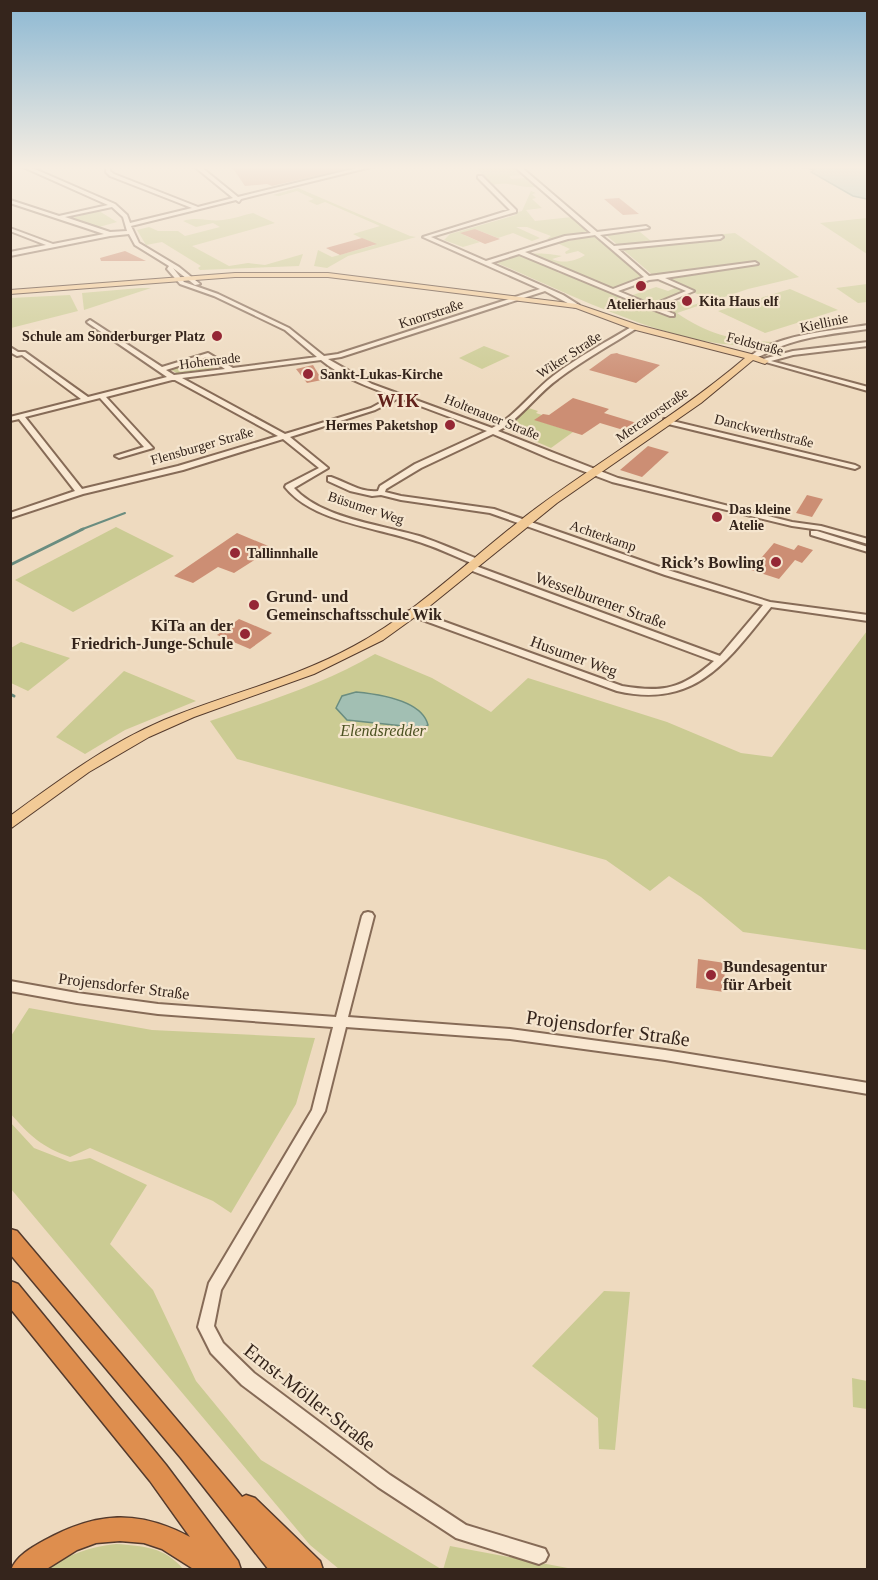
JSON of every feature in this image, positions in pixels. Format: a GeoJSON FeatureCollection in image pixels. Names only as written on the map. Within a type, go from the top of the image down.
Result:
{"type":"FeatureCollection","features":[{"type":"Feature","properties":{"kind":"highway"},"geometry":{"type":"LineString","coordinates":[[10,1238],[189,1450],[285,1569]]}},
{"type":"Feature","properties":{"kind":"highway"},"geometry":{"type":"LineString","coordinates":[[10,1291],[158,1473],[229,1569]]}},
{"type":"Feature","properties":{"kind":"highway"},"geometry":{"type":"LineString","coordinates":[[189,1450],[311,1569]]}},
{"type":"Feature","properties":{"kind":"highway"},"geometry":{"type":"LineString","coordinates":[[23,1569],[62,1543],[87,1532],[112,1528],[141,1530],[162,1535],[216,1569]]}},
{"type":"Feature","properties":{"kind":"main road","name":"Feldstraße"},"geometry":{"type":"LineString","coordinates":[[182,278],[321,274],[520,297],[578,306],[635,327],[765,361]]}},
{"type":"Feature","properties":{"kind":"main road"},"geometry":{"type":"LineString","coordinates":[[10,286],[182,278]]}},
{"type":"Feature","properties":{"kind":"main road"},"geometry":{"type":"LineString","coordinates":[[10,292],[182,278]]}},
{"type":"Feature","properties":{"kind":"main road","name":"Mercatorstraße"},"geometry":{"type":"LineString","coordinates":[[593,472],[725,381],[752,357]]}},
{"type":"Feature","properties":{"kind":"main road","name":"Mercatorstraße"},"geometry":{"type":"LineString","coordinates":[[725,381],[765,361]]}},
{"type":"Feature","properties":{"kind":"main road"},"geometry":{"type":"LineString","coordinates":[[10,825],[90,765],[123,745],[167,723],[270,687],[337,660],[381,635],[412,613],[525,522],[593,472]]}},
{"type":"Feature","properties":{"kind":"street"},"geometry":{"type":"LineString","coordinates":[[40,241],[54,246]]}},
{"type":"Feature","properties":{"kind":"street"},"geometry":{"type":"LineString","coordinates":[[10,254],[79,241]]}},
{"type":"Feature","properties":{"kind":"street"},"geometry":{"type":"LineString","coordinates":[[135,241],[172,266],[182,278]]}},
{"type":"Feature","properties":{"kind":"street"},"geometry":{"type":"LineString","coordinates":[[434,241],[545,289],[578,306]]}},
{"type":"Feature","properties":{"kind":"street"},"geometry":{"type":"LineString","coordinates":[[485,263],[555,241]]}},
{"type":"Feature","properties":{"kind":"street"},"geometry":{"type":"LineString","coordinates":[[605,241],[648,278]]}},
{"type":"Feature","properties":{"kind":"street"},"geometry":{"type":"LineString","coordinates":[[614,248],[684,241]]}},
{"type":"Feature","properties":{"kind":"street"},"geometry":{"type":"LineString","coordinates":[[519,252],[672,315]]}},
{"type":"Feature","properties":{"kind":"street"},"geometry":{"type":"LineString","coordinates":[[612,291],[648,278],[755,264]]}},
{"type":"Feature","properties":{"kind":"street"},"geometry":{"type":"LineString","coordinates":[[172,266],[170,269],[182,278]]}},
{"type":"Feature","properties":{"kind":"street"},"geometry":{"type":"LineString","coordinates":[[651,306],[691,291],[659,277]]}},
{"type":"Feature","properties":{"kind":"street","name":"Holtenauer Straße"},"geometry":{"type":"LineString","coordinates":[[182,278],[193,288],[201,289]]}},
{"type":"Feature","properties":{"kind":"street","name":"Holtenauer Straße"},"geometry":{"type":"LineString","coordinates":[[182,278],[287,329],[323,359],[348,375],[398,396],[494,431],[593,472],[642,487],[792,524],[867,550]]}},
{"type":"Feature","properties":{"kind":"street","name":"Knorrstraße"},"geometry":{"type":"LineString","coordinates":[[323,359],[339,356],[545,289]]}},
{"type":"Feature","properties":{"kind":"street"},"geometry":{"type":"LineString","coordinates":[[90,322],[160,370],[285,436]]}},
{"type":"Feature","properties":{"kind":"street","name":"Wiker Straße"},"geometry":{"type":"LineString","coordinates":[[381,493],[383,488],[418,466],[505,425],[541,387],[635,327]]}},
{"type":"Feature","properties":{"kind":"street","name":"Kiellinie"},"geometry":{"type":"LineString","coordinates":[[752,357],[769,349],[867,327]]}},
{"type":"Feature","properties":{"kind":"street"},"geometry":{"type":"LineString","coordinates":[[851,330],[867,342]]}},
{"type":"Feature","properties":{"kind":"street"},"geometry":{"type":"LineString","coordinates":[[10,343],[14,342],[26,351],[23,353]]}},
{"type":"Feature","properties":{"kind":"street","name":"Kiellinie"},"geometry":{"type":"LineString","coordinates":[[765,361],[793,353],[867,342]]}},
{"type":"Feature","properties":{"kind":"street"},"geometry":{"type":"LineString","coordinates":[[10,349],[17,354],[23,353],[86,399]]}},
{"type":"Feature","properties":{"kind":"street"},"geometry":{"type":"LineString","coordinates":[[160,370],[208,355],[232,370]]}},
{"type":"Feature","properties":{"kind":"street","name":"Hohenrade"},"geometry":{"type":"LineString","coordinates":[[10,419],[174,377],[323,359]]}},
{"type":"Feature","properties":{"kind":"street","name":"Feldstraße"},"geometry":{"type":"LineString","coordinates":[[765,361],[867,388]]}},
{"type":"Feature","properties":{"kind":"street"},"geometry":{"type":"LineString","coordinates":[[101,395],[149,448],[119,456]]}},
{"type":"Feature","properties":{"kind":"street","name":"Flensburger Straße"},"geometry":{"type":"LineString","coordinates":[[10,516],[80,492],[180,468],[373,409],[398,396]]}},
{"type":"Feature","properties":{"kind":"street"},"geometry":{"type":"LineString","coordinates":[[20,416],[80,492]]}},
{"type":"Feature","properties":{"kind":"street","name":"Danckwerthstraße"},"geometry":{"type":"LineString","coordinates":[[667,421],[855,467]]}},
{"type":"Feature","properties":{"kind":"street","name":"Büsumer Weg"},"geometry":{"type":"LineString","coordinates":[[285,436],[324,468],[289,487],[292,493],[332,513],[419,540],[473,564]]}},
{"type":"Feature","properties":{"kind":"street","name":"Achterkamp"},"geometry":{"type":"LineString","coordinates":[[331,478],[352,489],[372,494],[381,493],[491,511],[668,573],[769,604],[867,618]]}},
{"type":"Feature","properties":{"kind":"street","name":"Holtenauer Straße"},"geometry":{"type":"LineString","coordinates":[[792,524],[821,528],[867,542]]}},
{"type":"Feature","properties":{"kind":"street","name":"Wesselburener Straße"},"geometry":{"type":"LineString","coordinates":[[473,564],[721,660]]}},
{"type":"Feature","properties":{"kind":"street","name":"Husumer Weg"},"geometry":{"type":"LineString","coordinates":[[412,613],[635,693],[658,695],[689,685],[714,668],[769,604]]}},
{"type":"Feature","properties":{"kind":"street"},"geometry":{"type":"LineString","coordinates":[[341,1021],[368,916]]}},
{"type":"Feature","properties":{"kind":"street","name":"Projensdorfer Straße"},"geometry":{"type":"LineString","coordinates":[[10,986],[158,1009],[510,1034],[594,1045],[867,1089]]}},
{"type":"Feature","properties":{"kind":"street","name":"Ernst-Möller-Straße"},"geometry":{"type":"LineString","coordinates":[[341,1021],[318,1111],[214,1288],[207,1326],[217,1348],[248,1379],[384,1481],[462,1532],[539,1555]]}},
{"type":"Feature","properties":{"kind":"green space"},"geometry":{"type":"Polygon","coordinates":[[[143,241],[211,241],[192,246],[229,266],[248,263],[265,265],[303,254],[299,266],[200,270],[198,268],[201,266],[162,242],[146,245],[143,241]]]}},
{"type":"Feature","properties":{"kind":"green space"},"geometry":{"type":"Polygon","coordinates":[[[366,241],[403,241],[348,256],[327,268],[314,266],[318,250],[332,257],[375,245],[366,241]]]}},
{"type":"Feature","properties":{"kind":"green space"},"geometry":{"type":"Polygon","coordinates":[[[446,241],[480,242],[463,247],[446,241]]]}},
{"type":"Feature","properties":{"kind":"green space"},"geometry":{"type":"Polygon","coordinates":[[[601,241],[644,278],[608,289],[526,255],[562,256],[552,259],[565,262],[585,255],[578,251],[566,254],[565,252],[570,249],[557,243],[601,241]]]}},
{"type":"Feature","properties":{"kind":"green space"},"geometry":{"type":"Polygon","coordinates":[[[613,241],[746,241],[799,277],[748,289],[677,313],[711,332],[746,340],[773,342],[742,345],[708,342],[632,320],[594,306],[495,262],[521,254],[524,255],[521,257],[559,270],[557,272],[653,308],[650,310],[663,312],[660,314],[665,316],[674,314],[659,308],[677,301],[690,306],[709,300],[691,291],[652,304],[630,296],[656,287],[668,291],[675,288],[659,282],[662,279],[655,277],[613,241]]]}},
{"type":"Feature","properties":{"kind":"green space"},"geometry":{"type":"Polygon","coordinates":[[[847,241],[867,241],[867,254],[847,241]]]}},
{"type":"Feature","properties":{"kind":"green space"},"geometry":{"type":"Polygon","coordinates":[[[867,284],[867,302],[858,303],[836,288],[867,284]]]}},
{"type":"Feature","properties":{"kind":"green space"},"geometry":{"type":"Polygon","coordinates":[[[151,288],[84,310],[82,293],[151,288]]]}},
{"type":"Feature","properties":{"kind":"green space"},"geometry":{"type":"Polygon","coordinates":[[[790,289],[838,310],[765,333],[718,311],[790,289]]]}},
{"type":"Feature","properties":{"kind":"green space"},"geometry":{"type":"Polygon","coordinates":[[[70,295],[78,311],[11,328],[11,298],[70,295]]]}},
{"type":"Feature","properties":{"kind":"green space"},"geometry":{"type":"Polygon","coordinates":[[[484,346],[510,356],[482,369],[459,358],[484,346]]]}},
{"type":"Feature","properties":{"kind":"green space"},"geometry":{"type":"Polygon","coordinates":[[[198,359],[216,370],[180,375],[168,368],[198,359]]]}},
{"type":"Feature","properties":{"kind":"green space"},"geometry":{"type":"Polygon","coordinates":[[[522,406],[545,416],[539,421],[573,432],[551,448],[502,427],[522,406]]]}},
{"type":"Feature","properties":{"kind":"green space"},"geometry":{"type":"Polygon","coordinates":[[[116,527],[174,556],[73,612],[15,580],[116,527]]]}},
{"type":"Feature","properties":{"kind":"green space","name":"Elendsredder"},"geometry":{"type":"Polygon","coordinates":[[[867,631],[867,950],[743,932],[701,897],[669,876],[650,891],[606,860],[237,759],[210,721],[315,683],[375,654],[432,678],[491,712],[528,678],[667,722],[741,753],[772,757],[867,631]]]}},
{"type":"Feature","properties":{"kind":"green space"},"geometry":{"type":"Polygon","coordinates":[[[21,642],[70,658],[28,691],[11,683],[11,648],[21,642]]]}},
{"type":"Feature","properties":{"kind":"green space"},"geometry":{"type":"Polygon","coordinates":[[[124,671],[196,701],[125,730],[85,754],[56,737],[124,671]]]}},
{"type":"Feature","properties":{"kind":"green space"},"geometry":{"type":"Polygon","coordinates":[[[29,1008],[152,1030],[315,1038],[296,1104],[231,1213],[213,1201],[90,1148],[70,1157],[60,1153],[44,1145],[24,1128],[10,1113],[11,1036],[29,1008]]]}},
{"type":"Feature","properties":{"kind":"green space"},"geometry":{"type":"Polygon","coordinates":[[[10,1122],[34,1148],[70,1162],[90,1158],[147,1185],[110,1244],[153,1290],[196,1381],[261,1460],[441,1569],[339,1569],[310,1545],[11,1189],[10,1122]]]}},
{"type":"Feature","properties":{"kind":"green space"},"geometry":{"type":"Polygon","coordinates":[[[604,1291],[630,1292],[615,1450],[599,1449],[598,1418],[532,1366],[604,1291]]]}},
{"type":"Feature","properties":{"kind":"green space"},"geometry":{"type":"Polygon","coordinates":[[[852,1378],[867,1381],[867,1409],[853,1407],[852,1378]]]}},
{"type":"Feature","properties":{"kind":"green space"},"geometry":{"type":"Polygon","coordinates":[[[116,1544],[153,1549],[169,1556],[183,1569],[46,1570],[79,1552],[116,1544]]]}},
{"type":"Feature","properties":{"kind":"green space"},"geometry":{"type":"Polygon","coordinates":[[[450,1546],[573,1569],[443,1570],[450,1546]]]}},
{"type":"Feature","properties":{"kind":"shaded area"},"geometry":{"type":"Polygon","coordinates":[[[356,692],[375,694],[408,704],[424,716],[428,725],[422,728],[347,720],[336,708],[342,696],[356,692]]]}},
{"type":"Feature","properties":{"kind":"building"},"geometry":{"type":"Polygon","coordinates":[[[352,241],[369,241],[377,244],[340,255],[326,248],[352,241]]]}},
{"type":"Feature","properties":{"kind":"building"},"geometry":{"type":"Polygon","coordinates":[[[478,241],[495,241],[485,244],[478,241]]]}},
{"type":"Feature","properties":{"kind":"building"},"geometry":{"type":"Polygon","coordinates":[[[125,251],[146,261],[101,261],[100,258],[125,251]]]}},
{"type":"Feature","properties":{"kind":"building"},"geometry":{"type":"Polygon","coordinates":[[[617,353],[660,365],[636,383],[589,370],[611,354],[617,353]]]}},
{"type":"Feature","properties":{"kind":"building","name":"Sankt-Lukas-Kirche"},"geometry":{"type":"Polygon","coordinates":[[[313,365],[322,380],[307,383],[296,369],[313,365]]]}},
{"type":"Feature","properties":{"kind":"building"},"geometry":{"type":"Polygon","coordinates":[[[573,398],[609,409],[604,413],[640,424],[630,432],[600,423],[582,435],[534,420],[543,414],[549,415],[573,398]]]}},
{"type":"Feature","properties":{"kind":"building"},"geometry":{"type":"Polygon","coordinates":[[[648,446],[669,452],[642,477],[620,470],[648,446]]]}},
{"type":"Feature","properties":{"kind":"building"},"geometry":{"type":"Polygon","coordinates":[[[807,495],[823,499],[812,517],[796,513],[807,495]]]}},
{"type":"Feature","properties":{"kind":"building","name":"Tallinnhalle"},"geometry":{"type":"Polygon","coordinates":[[[237,533],[273,548],[234,573],[218,567],[193,583],[174,576],[237,533]]]}},
{"type":"Feature","properties":{"kind":"building","name":"Rick’s Bowling"},"geometry":{"type":"Polygon","coordinates":[[[774,543],[794,550],[798,545],[813,550],[802,563],[795,560],[779,579],[751,570],[774,543]]]}},
{"type":"Feature","properties":{"kind":"building","name":"KiTa an der Friedrich-Junge-Schule"},"geometry":{"type":"Polygon","coordinates":[[[239,619],[272,633],[250,649],[217,635],[239,619]]]}},
{"type":"Feature","properties":{"kind":"building","name":"Bundesagentur für Arbeit"},"geometry":{"type":"Polygon","coordinates":[[[698,959],[725,963],[724,992],[696,988],[698,959]]]}},
{"type":"Feature","properties":{"kind":"waterway"},"geometry":{"type":"LineString","coordinates":[[80,530],[125,513]]}},
{"type":"Feature","properties":{"kind":"waterway"},"geometry":{"type":"LineString","coordinates":[[10,565],[83,529]]}},
{"type":"Feature","properties":{"kind":"waterway"},"geometry":{"type":"LineString","coordinates":[[10,694],[14,696]]}},
{"type":"Feature","properties":{"kind":"place","name":"Atelierhaus"},"geometry":{"type":"Point","coordinates":[641,286]}},
{"type":"Feature","properties":{"kind":"place","name":"Kita Haus elf"},"geometry":{"type":"Point","coordinates":[687,301]}},
{"type":"Feature","properties":{"kind":"place","name":"Schule am Sonderburger Platz"},"geometry":{"type":"Point","coordinates":[217,336]}},
{"type":"Feature","properties":{"kind":"place","name":"Sankt-Lukas-Kirche"},"geometry":{"type":"Point","coordinates":[308,374]}},
{"type":"Feature","properties":{"kind":"place","name":"Hermes Paketshop"},"geometry":{"type":"Point","coordinates":[450,425]}},
{"type":"Feature","properties":{"kind":"place","name":"Das kleine Atelie"},"geometry":{"type":"Point","coordinates":[717,517]}},
{"type":"Feature","properties":{"kind":"place","name":"Tallinnhalle"},"geometry":{"type":"Point","coordinates":[235,553]}},
{"type":"Feature","properties":{"kind":"place","name":"Rick’s Bowling"},"geometry":{"type":"Point","coordinates":[776,562]}},
{"type":"Feature","properties":{"kind":"place","name":"Grund- und Gemeinschaftsschule Wik"},"geometry":{"type":"Point","coordinates":[254,605]}},
{"type":"Feature","properties":{"kind":"place","name":"KiTa an der Friedrich-Junge-Schule"},"geometry":{"type":"Point","coordinates":[245,634]}},
{"type":"Feature","properties":{"kind":"place","name":"Bundesagentur für Arbeit"},"geometry":{"type":"Point","coordinates":[711,975]}},
{"type":"Feature","properties":{"kind":"district","name":"WIK"},"geometry":{"type":"Point","coordinates":[399,401]}}]}
